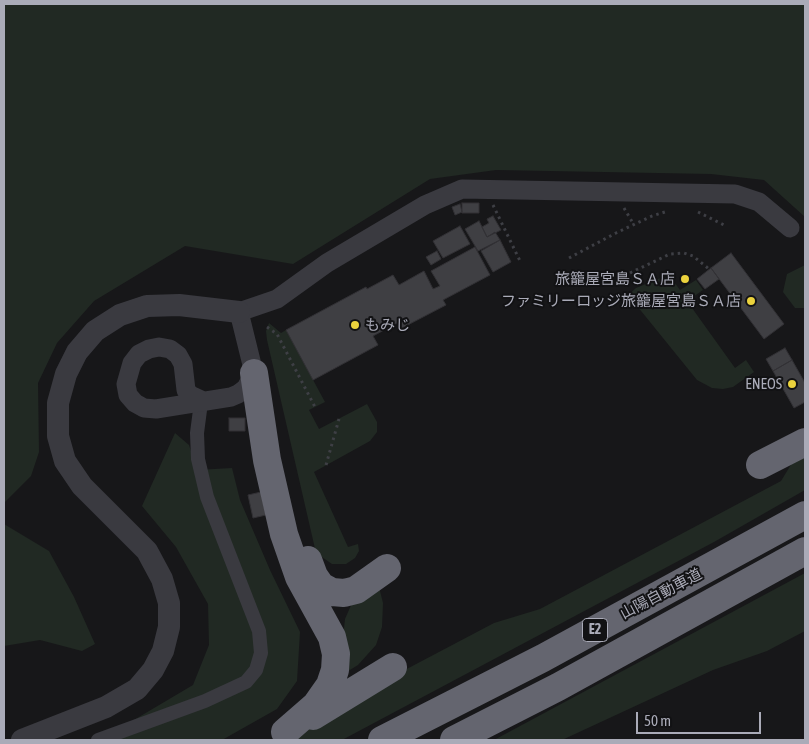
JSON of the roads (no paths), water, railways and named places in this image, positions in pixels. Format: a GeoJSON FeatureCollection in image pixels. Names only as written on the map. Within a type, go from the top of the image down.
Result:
{"type":"FeatureCollection","features":[{"type":"Feature","properties":{"kind":"highway"},"geometry":{"type":"LineString","coordinates":[[254,373],[279,456],[296,531],[321,586],[332,592],[344,593],[356,590],[387,568]]}},
{"type":"Feature","properties":{"kind":"highway"},"geometry":{"type":"LineString","coordinates":[[254,373],[267,460],[284,534],[299,577],[332,638],[336,654],[335,670],[330,685],[316,704],[278,736]]}},
{"type":"Feature","properties":{"kind":"highway"},"geometry":{"type":"LineString","coordinates":[[760,465],[805,442]]}},
{"type":"Feature","properties":{"kind":"highway","name":"山陽自動車道"},"geometry":{"type":"LineString","coordinates":[[382,740],[560,648],[805,515]]}},
{"type":"Feature","properties":{"kind":"highway","name":"E2"},"geometry":{"type":"LineString","coordinates":[[454,740],[566,682],[805,551]]}},
{"type":"Feature","properties":{"kind":"highway"},"geometry":{"type":"LineString","coordinates":[[278,736],[393,667]]}},
{"type":"Feature","properties":{"kind":"street"},"geometry":{"type":"LineString","coordinates":[[22,740],[106,707],[137,689],[153,670],[164,651],[169,627],[169,603],[162,579],[147,551],[82,486],[65,461],[58,436],[58,403],[66,374],[77,352],[95,331],[120,315],[147,306],[179,305],[239,312],[277,299],[327,263],[425,205],[462,189],[735,194],[759,202],[790,228]]}},
{"type":"Feature","properties":{"kind":"street"},"geometry":{"type":"LineString","coordinates":[[98,740],[206,701],[246,682],[256,670],[261,653],[259,631],[207,497],[198,459],[197,433],[202,406],[238,394],[246,388],[254,373],[239,312]]}},
{"type":"Feature","properties":{"kind":"place","name":"旅籠屋宮島ＳＡ店"},"geometry":{"type":"Point","coordinates":[685,279]}},
{"type":"Feature","properties":{"kind":"place","name":"ファミリーロッジ旅籠屋宮島ＳＡ店"},"geometry":{"type":"Point","coordinates":[751,301]}},
{"type":"Feature","properties":{"kind":"place","name":"もみじ"},"geometry":{"type":"Point","coordinates":[355,325]}},
{"type":"Feature","properties":{"kind":"place","name":"ENEOS"},"geometry":{"type":"Point","coordinates":[792,384]}}]}
